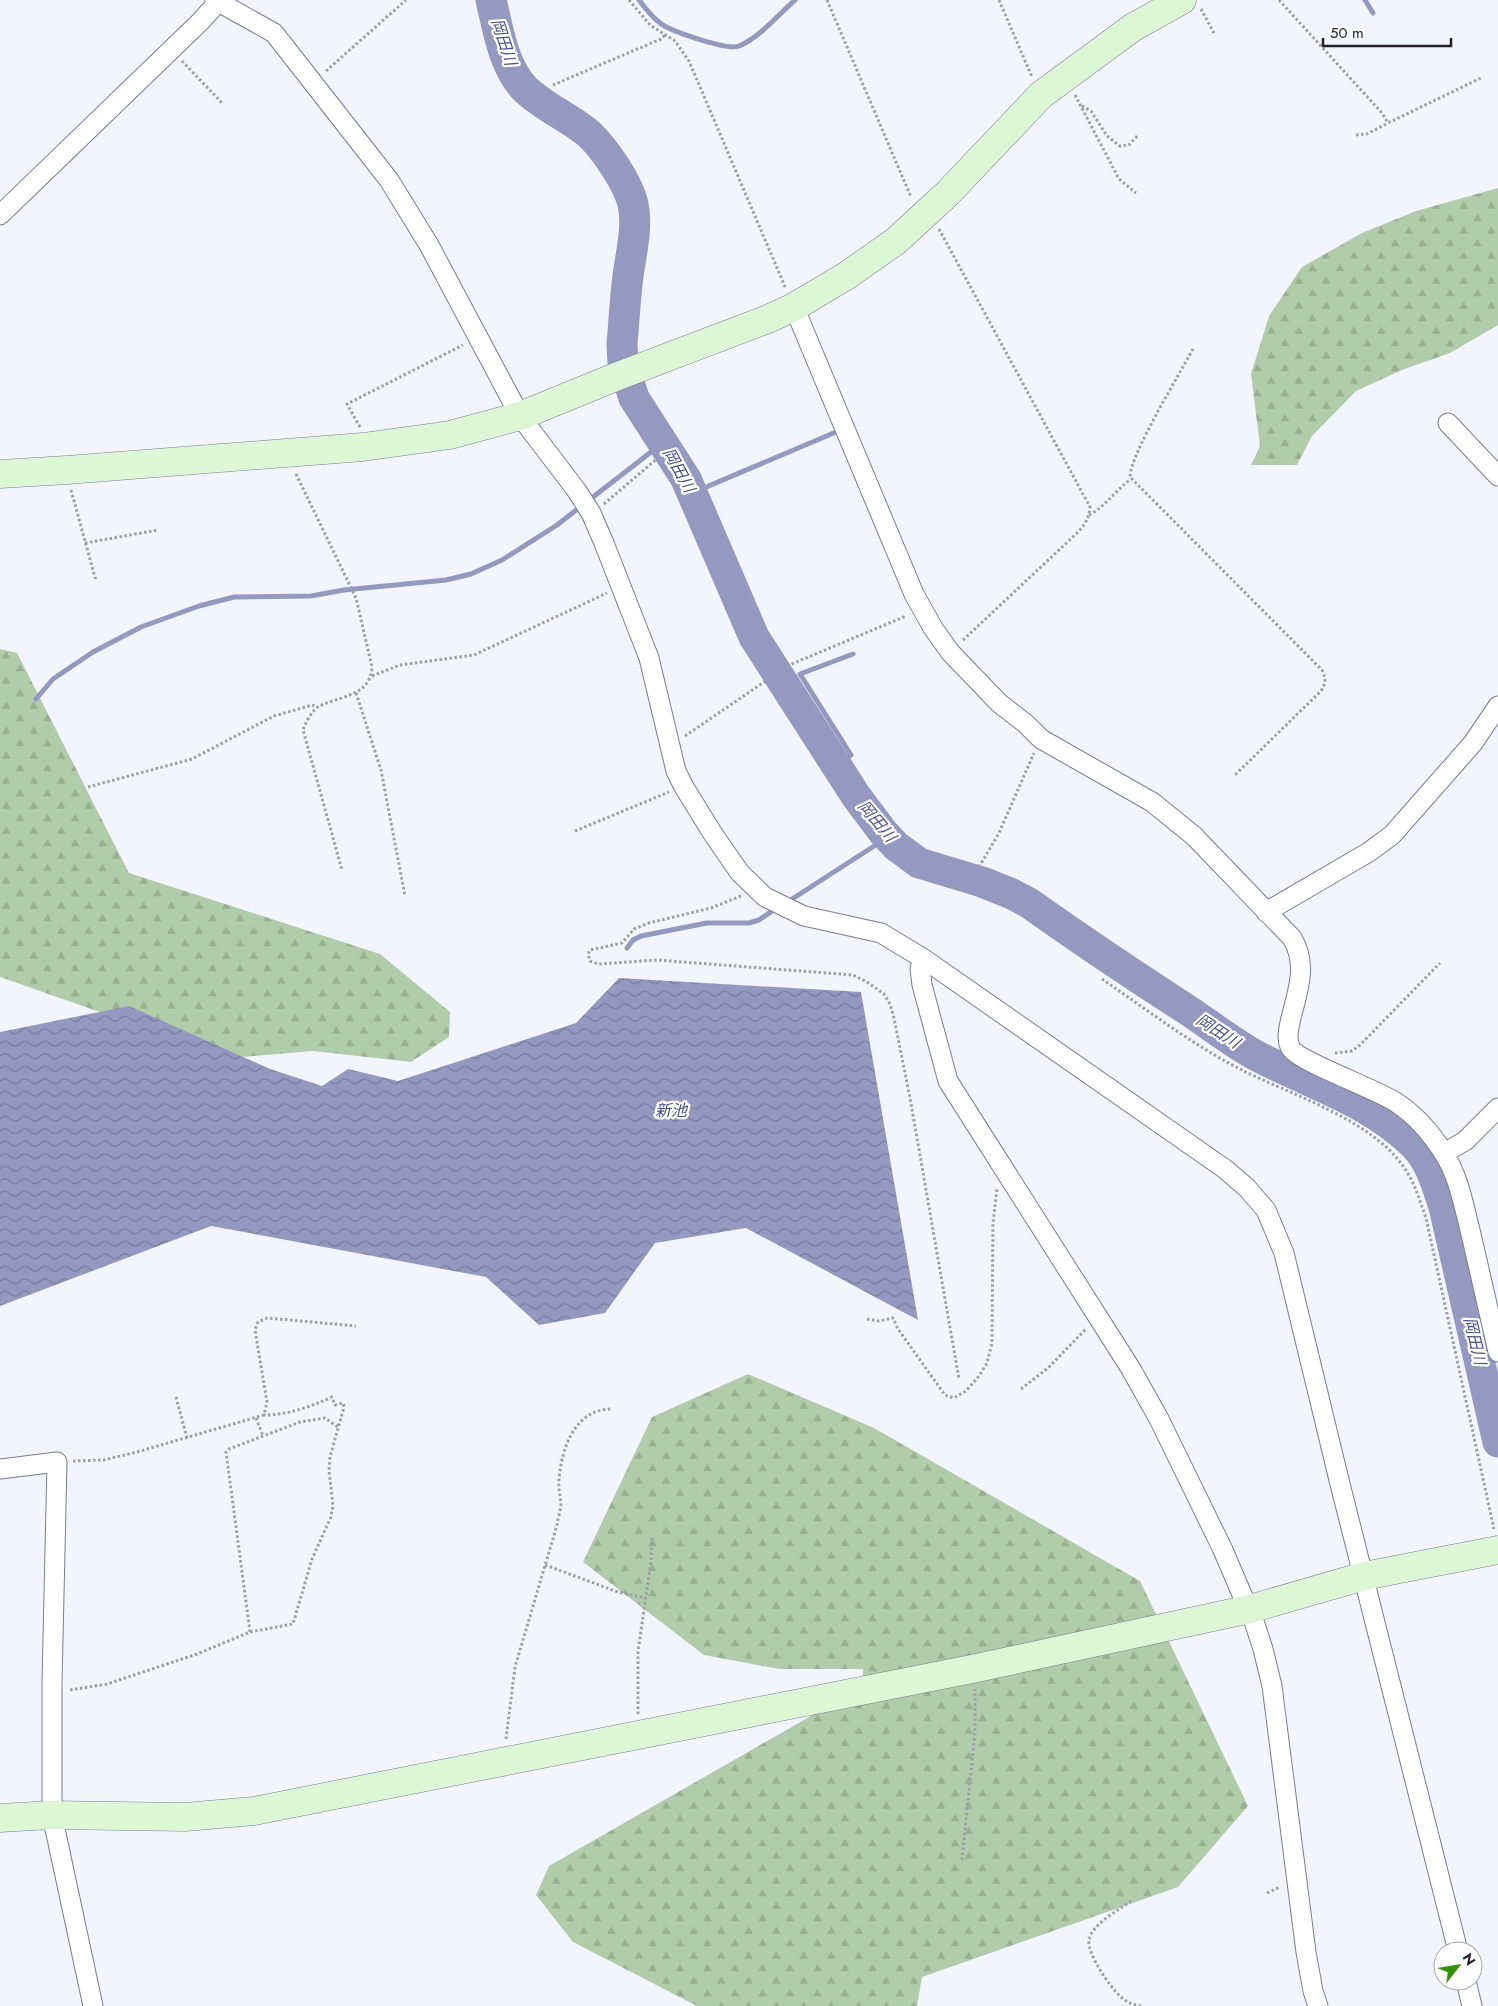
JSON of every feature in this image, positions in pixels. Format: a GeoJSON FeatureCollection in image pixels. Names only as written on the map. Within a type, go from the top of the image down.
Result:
{"type":"FeatureCollection","features":[{"type":"Feature","properties":{"kind":"street"},"geometry":{"type":"LineString","coordinates":[[0,215],[172,50],[201,21],[216,1],[274,33],[389,180],[429,245],[520,416],[591,514],[649,658],[676,771],[740,872],[765,897],[804,916],[880,934],[924,959],[1225,1169],[1247,1188],[1266,1210],[1284,1253],[1340,1484],[1455,1941]]}},
{"type":"Feature","properties":{"kind":"street"},"geometry":{"type":"LineString","coordinates":[[0,474],[363,447],[450,435],[520,416],[628,372],[768,319],[794,307],[874,258],[896,241],[1041,96],[1065,77],[1132,28],[1191,4]]}},
{"type":"Feature","properties":{"kind":"street"},"geometry":{"type":"LineString","coordinates":[[794,307],[914,594],[933,628],[950,652],[999,703],[1026,724],[1041,739],[1152,802],[1194,836],[1292,938],[1298,947],[1302,964],[1298,992],[1287,1035],[1290,1049],[1300,1057],[1355,1081],[1397,1103],[1423,1126],[1444,1153],[1464,1202],[1498,1352]]}},
{"type":"Feature","properties":{"kind":"street"},"geometry":{"type":"LineString","coordinates":[[1448,423],[1498,476]]}},
{"type":"Feature","properties":{"kind":"street"},"geometry":{"type":"LineString","coordinates":[[1266,912],[1369,852],[1392,834],[1472,743],[1498,706]]}},
{"type":"Feature","properties":{"kind":"street"},"geometry":{"type":"LineString","coordinates":[[924,959],[920,968],[922,985],[948,1081],[1100,1319],[1159,1419],[1250,1609],[1263,1648],[1272,1686],[1306,1952],[1313,1991],[1318,2006]]}},
{"type":"Feature","properties":{"kind":"street"},"geometry":{"type":"LineString","coordinates":[[1444,1153],[1465,1141],[1498,1108]]}},
{"type":"Feature","properties":{"kind":"street"},"geometry":{"type":"LineString","coordinates":[[0,1469],[57,1462],[52,1700],[52,1815],[93,2006]]}},
{"type":"Feature","properties":{"kind":"street"},"geometry":{"type":"LineString","coordinates":[[0,1818],[52,1815],[185,1817],[254,1811],[972,1670],[1250,1609],[1364,1576],[1498,1550]]}},
{"type":"Feature","properties":{"kind":"street"},"geometry":{"type":"LineString","coordinates":[[1468,1991],[1472,2006]]}},
{"type":"Feature","properties":{"kind":"path"},"geometry":{"type":"LineString","coordinates":[[312,82],[329,70],[406,0]]}},
{"type":"Feature","properties":{"kind":"path"},"geometry":{"type":"LineString","coordinates":[[630,0],[650,25],[665,36],[675,40],[689,61],[794,307]]}},
{"type":"Feature","properties":{"kind":"path"},"geometry":{"type":"LineString","coordinates":[[827,0],[916,207],[938,226],[1090,507],[1090,515],[1086,524],[950,652]]}},
{"type":"Feature","properties":{"kind":"path"},"geometry":{"type":"LineString","coordinates":[[999,0],[1041,96]]}},
{"type":"Feature","properties":{"kind":"path"},"geometry":{"type":"LineString","coordinates":[[1279,0],[1382,113],[1388,123]]}},
{"type":"Feature","properties":{"kind":"path"},"geometry":{"type":"LineString","coordinates":[[1191,4],[1214,33]]}},
{"type":"Feature","properties":{"kind":"path"},"geometry":{"type":"LineString","coordinates":[[553,85],[665,36]]}},
{"type":"Feature","properties":{"kind":"path"},"geometry":{"type":"LineString","coordinates":[[172,50],[223,104]]}},
{"type":"Feature","properties":{"kind":"path"},"geometry":{"type":"LineString","coordinates":[[1065,77],[1119,179],[1136,193]]}},
{"type":"Feature","properties":{"kind":"path"},"geometry":{"type":"LineString","coordinates":[[1356,135],[1367,134],[1483,77]]}},
{"type":"Feature","properties":{"kind":"path"},"geometry":{"type":"LineString","coordinates":[[1080,105],[1091,111],[1107,136],[1120,146],[1129,145],[1138,135]]}},
{"type":"Feature","properties":{"kind":"path"},"geometry":{"type":"LineString","coordinates":[[363,447],[361,429],[347,404],[478,337]]}},
{"type":"Feature","properties":{"kind":"path"},"geometry":{"type":"LineString","coordinates":[[1193,349],[1140,448],[1130,472],[1131,479],[1322,670],[1326,684],[1235,775]]}},
{"type":"Feature","properties":{"kind":"path"},"geometry":{"type":"LineString","coordinates":[[288,452],[299,482],[356,598],[372,667],[372,676]]}},
{"type":"Feature","properties":{"kind":"path"},"geometry":{"type":"LineString","coordinates":[[591,514],[659,457]]}},
{"type":"Feature","properties":{"kind":"path"},"geometry":{"type":"LineString","coordinates":[[67,470],[70,489],[96,581]]}},
{"type":"Feature","properties":{"kind":"path"},"geometry":{"type":"LineString","coordinates":[[1090,515],[1100,509],[1120,487],[1131,479]]}},
{"type":"Feature","properties":{"kind":"path"},"geometry":{"type":"LineString","coordinates":[[85,543],[158,530]]}},
{"type":"Feature","properties":{"kind":"path"},"geometry":{"type":"LineString","coordinates":[[342,870],[304,738],[303,730],[306,720],[318,707],[356,693],[372,676],[400,665],[474,655],[621,586]]}},
{"type":"Feature","properties":{"kind":"path"},"geometry":{"type":"LineString","coordinates":[[787,666],[922,609]]}},
{"type":"Feature","properties":{"kind":"path"},"geometry":{"type":"LineString","coordinates":[[669,745],[767,680]]}},
{"type":"Feature","properties":{"kind":"path"},"geometry":{"type":"LineString","coordinates":[[356,693],[381,770],[405,896]]}},
{"type":"Feature","properties":{"kind":"path"},"geometry":{"type":"LineString","coordinates":[[88,786],[192,759],[274,716],[312,705],[318,707]]}},
{"type":"Feature","properties":{"kind":"path"},"geometry":{"type":"LineString","coordinates":[[980,868],[999,833],[1041,739]]}},
{"type":"Feature","properties":{"kind":"path"},"geometry":{"type":"LineString","coordinates":[[575,831],[684,786]]}},
{"type":"Feature","properties":{"kind":"path"},"geometry":{"type":"LineString","coordinates":[[754,886],[747,894],[727,902],[649,923],[634,929],[622,943],[590,950],[588,954],[590,960],[598,964],[657,960],[854,975],[868,982],[884,994],[890,1004],[894,1018],[910,1098],[959,1379]]}},
{"type":"Feature","properties":{"kind":"path"},"geometry":{"type":"LineString","coordinates":[[1333,1053],[1352,1051],[1360,1045],[1440,963]]}},
{"type":"Feature","properties":{"kind":"path"},"geometry":{"type":"LineString","coordinates":[[1102,979],[1237,1068],[1348,1120],[1371,1134],[1407,1171],[1417,1191],[1426,1218],[1498,1550]]}},
{"type":"Feature","properties":{"kind":"path"},"geometry":{"type":"LineString","coordinates":[[867,1319],[879,1321],[893,1318],[898,1329],[945,1395],[954,1398],[966,1391],[987,1363],[992,1344],[992,1223],[999,1184],[1010,1177]]}},
{"type":"Feature","properties":{"kind":"path"},"geometry":{"type":"LineString","coordinates":[[264,1415],[266,1402],[255,1330],[258,1322],[267,1318],[356,1326]]}},
{"type":"Feature","properties":{"kind":"path"},"geometry":{"type":"LineString","coordinates":[[1021,1389],[1048,1368],[1068,1346],[1100,1319]]}},
{"type":"Feature","properties":{"kind":"path"},"geometry":{"type":"LineString","coordinates":[[176,1397],[187,1438]]}},
{"type":"Feature","properties":{"kind":"path"},"geometry":{"type":"LineString","coordinates":[[52,1700],[70,1689],[106,1684],[197,1654],[250,1632],[293,1624],[312,1559],[331,1517],[333,1505],[329,1472],[330,1457],[344,1407],[343,1403],[335,1405],[332,1397],[317,1404],[279,1415],[264,1415],[104,1460],[57,1462]]}},
{"type":"Feature","properties":{"kind":"path"},"geometry":{"type":"LineString","coordinates":[[503,1762],[515,1667],[561,1503],[558,1479],[570,1436],[583,1418],[592,1413],[612,1409]]}},
{"type":"Feature","properties":{"kind":"path"},"geometry":{"type":"LineString","coordinates":[[256,1418],[263,1436]]}},
{"type":"Feature","properties":{"kind":"path"},"geometry":{"type":"LineString","coordinates":[[250,1632],[226,1452],[229,1448],[300,1422],[325,1418],[338,1427]]}},
{"type":"Feature","properties":{"kind":"path"},"geometry":{"type":"LineString","coordinates":[[639,1736],[638,1651],[651,1561],[652,1535]]}},
{"type":"Feature","properties":{"kind":"path"},"geometry":{"type":"LineString","coordinates":[[545,1565],[618,1592],[645,1598]]}},
{"type":"Feature","properties":{"kind":"path"},"geometry":{"type":"LineString","coordinates":[[962,1860],[975,1732],[975,1687],[972,1670]]}},
{"type":"Feature","properties":{"kind":"path"},"geometry":{"type":"LineString","coordinates":[[1131,1901],[1100,1923],[1089,1940],[1094,1959],[1113,1988],[1128,2002],[1140,2006]]}},
{"type":"Feature","properties":{"kind":"green space"},"geometry":{"type":"Polygon","coordinates":[[[1498,188],[1498,325],[1450,353],[1402,370],[1356,391],[1312,436],[1297,465],[1251,465],[1260,446],[1251,374],[1269,316],[1302,267],[1362,233],[1416,211],[1498,188]]]}},
{"type":"Feature","properties":{"kind":"green space"},"geometry":{"type":"Polygon","coordinates":[[[0,649],[17,653],[129,873],[380,954],[450,1012],[449,1037],[411,1062],[313,1051],[231,1058],[0,977],[0,649]]]}},
{"type":"Feature","properties":{"kind":"green space"},"geometry":{"type":"Polygon","coordinates":[[[748,1374],[874,1428],[1140,1581],[1248,1806],[1178,1887],[922,1977],[917,2006],[697,2006],[573,1942],[536,1895],[549,1866],[863,1686],[863,1669],[779,1669],[704,1655],[583,1562],[652,1417],[748,1374]]]}},
{"type":"Feature","properties":{"kind":"water","name":"新池"},"geometry":{"type":"Polygon","coordinates":[[[619,978],[861,992],[918,1320],[746,1228],[655,1243],[605,1313],[539,1325],[486,1277],[211,1226],[0,1306],[0,1032],[129,1006],[270,1069],[322,1086],[348,1069],[398,1081],[576,1023],[619,978]]]}},
{"type":"Feature","properties":{"kind":"waterway","name":"岡田川"},"geometry":{"type":"LineString","coordinates":[[491,0],[502,46],[517,79],[531,95],[589,134],[609,157],[626,186],[633,204],[635,222],[622,344],[623,363],[634,398],[686,479],[754,637],[856,796],[896,846],[919,863],[982,882],[1029,903],[1246,1050],[1359,1105],[1398,1130],[1415,1146],[1429,1167],[1444,1207],[1498,1442]]}},
{"type":"Feature","properties":{"kind":"waterway"},"geometry":{"type":"LineString","coordinates":[[639,0],[660,23],[686,35],[723,46],[733,47],[739,46],[754,37],[795,0]]}},
{"type":"Feature","properties":{"kind":"waterway"},"geometry":{"type":"LineString","coordinates":[[1365,0],[1373,13]]}},
{"type":"Feature","properties":{"kind":"waterway"},"geometry":{"type":"LineString","coordinates":[[692,493],[836,432]]}},
{"type":"Feature","properties":{"kind":"waterway"},"geometry":{"type":"LineString","coordinates":[[36,699],[53,679],[93,652],[141,627],[199,606],[234,597],[311,596],[344,590],[446,580],[471,574],[502,560],[557,525],[651,452],[665,444]]}},
{"type":"Feature","properties":{"kind":"waterway"},"geometry":{"type":"LineString","coordinates":[[834,765],[851,755],[800,674],[853,654]]}},
{"type":"Feature","properties":{"kind":"waterway"},"geometry":{"type":"LineString","coordinates":[[786,903],[888,837]]}},
{"type":"Feature","properties":{"kind":"waterway"},"geometry":{"type":"LineString","coordinates":[[627,948],[633,940],[641,936],[707,923],[749,923],[759,920],[778,907]]}}]}
